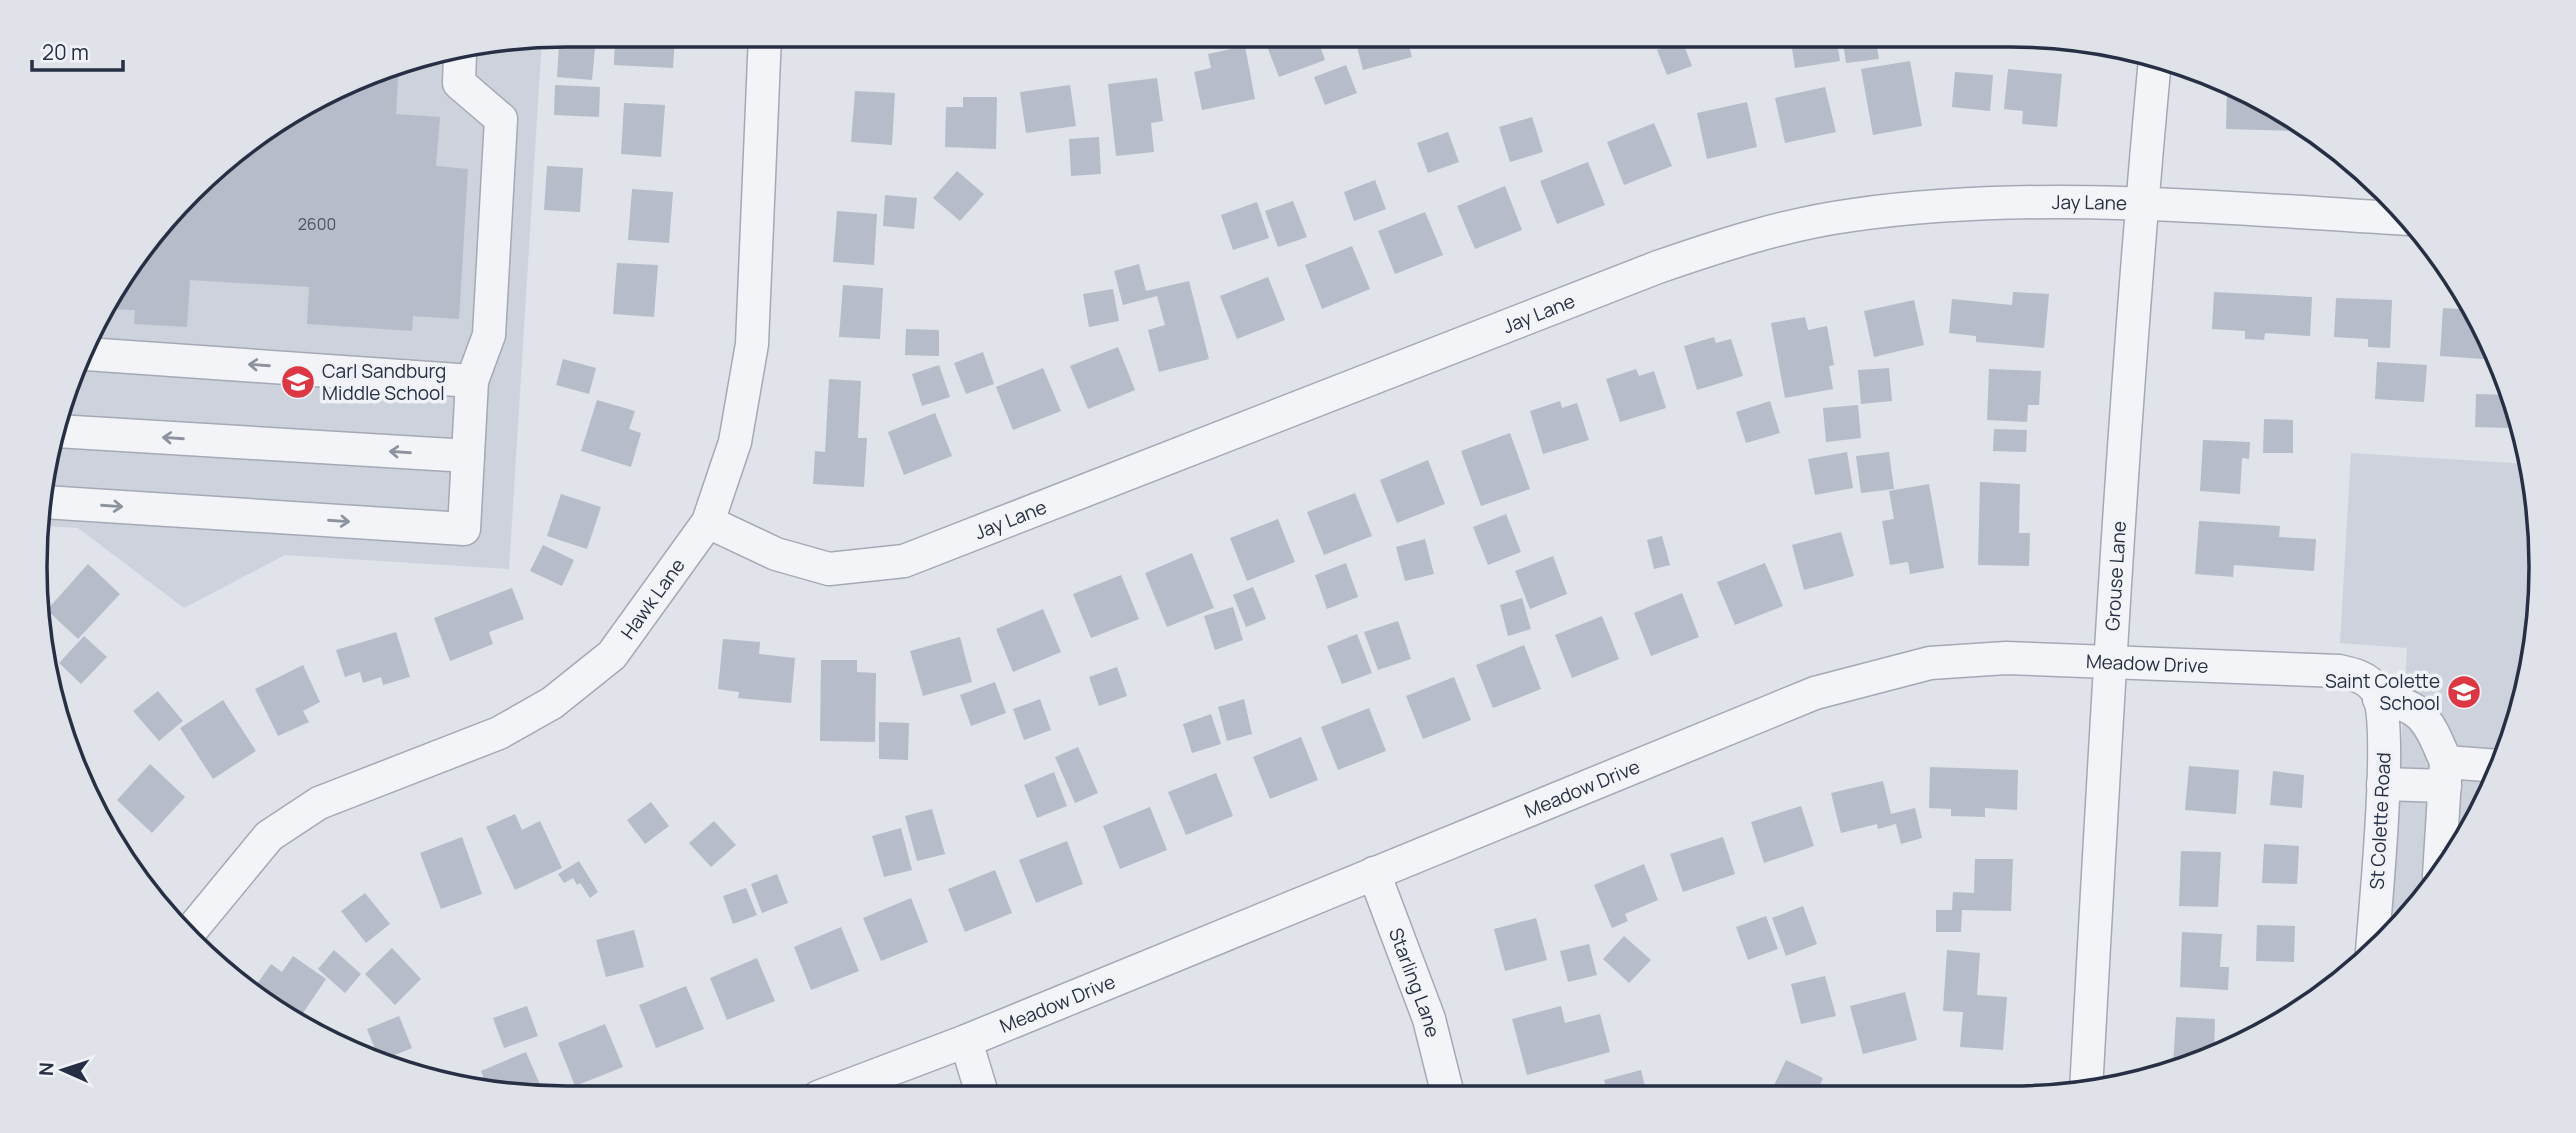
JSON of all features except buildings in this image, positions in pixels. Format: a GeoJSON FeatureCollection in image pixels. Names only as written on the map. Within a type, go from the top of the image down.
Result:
{"type":"FeatureCollection","features":[{"type":"Feature","properties":{"kind":"street","name":"Hawk Lane"},"geometry":{"type":"LineString","coordinates":[[193,928],[269,835],[319,803],[499,733],[552,703],[612,655],[708,522],[735,442],[752,344],[764,47]]}},
{"type":"Feature","properties":{"kind":"street"},"geometry":{"type":"LineString","coordinates":[[52,502],[464,529],[472,381],[489,335],[501,119],[459,83],[460,58]]}},
{"type":"Feature","properties":{"kind":"street","name":"Grouse Lane"},"geometry":{"type":"LineString","coordinates":[[2088,1079],[2109,662],[2154,68]]}},
{"type":"Feature","properties":{"kind":"street","name":"Jay Lane"},"geometry":{"type":"LineString","coordinates":[[708,522],[776,554],[829,569],[904,561],[1658,267],[1749,236],[1852,215],[1942,206],[2142,203],[2395,218]]}},
{"type":"Feature","properties":{"kind":"street"},"geometry":{"type":"LineString","coordinates":[[93,354],[472,381]]}},
{"type":"Feature","properties":{"kind":"street"},"geometry":{"type":"LineString","coordinates":[[65,431],[468,456]]}},
{"type":"Feature","properties":{"kind":"street","name":"Meadow Drive"},"geometry":{"type":"LineString","coordinates":[[847,1086],[966,1041],[1815,693],[1930,663],[2006,658],[2339,671],[2362,677],[2378,695],[2415,709],[2426,719],[2445,774]]}},
{"type":"Feature","properties":{"kind":"street","name":"St Colette Road"},"geometry":{"type":"LineString","coordinates":[[2373,938],[2385,732],[2378,695]]}},
{"type":"Feature","properties":{"kind":"street"},"geometry":{"type":"LineString","coordinates":[[2382,784],[2488,768]]}},
{"type":"Feature","properties":{"kind":"street"},"geometry":{"type":"LineString","coordinates":[[2440,856],[2445,774]]}},
{"type":"Feature","properties":{"kind":"street","name":"Starling Lane"},"geometry":{"type":"LineString","coordinates":[[1374,873],[1429,1019],[1446,1086]]}},
{"type":"Feature","properties":{"kind":"street"},"geometry":{"type":"LineString","coordinates":[[966,1041],[980,1086]]}},
{"type":"Feature","properties":{"kind":"shaded area","name":"Carl Sandburg Middle School"},"geometry":{"type":"Polygon","coordinates":[[[541,48],[509,569],[285,555],[184,608],[78,528],[49,526],[57,465],[75,400],[101,337],[117,307],[155,250],[199,199],[224,176],[278,135],[337,101],[368,87],[432,65],[465,57],[541,48]]]}},
{"type":"Feature","properties":{"kind":"shaded area","name":"Saint Colette School"},"geometry":{"type":"Polygon","coordinates":[[[2351,453],[2519,463],[2528,533],[2528,600],[2519,668],[2511,701],[2489,765],[2459,826],[2421,883],[2391,919],[2407,648],[2340,643],[2351,453]]]}},
{"type":"Feature","properties":{"kind":"place","name":"Carl Sandburg Middle School"},"geometry":{"type":"Point","coordinates":[298,382]}},
{"type":"Feature","properties":{"kind":"place","name":"Saint Colette School"},"geometry":{"type":"Point","coordinates":[2464,692]}}]}
